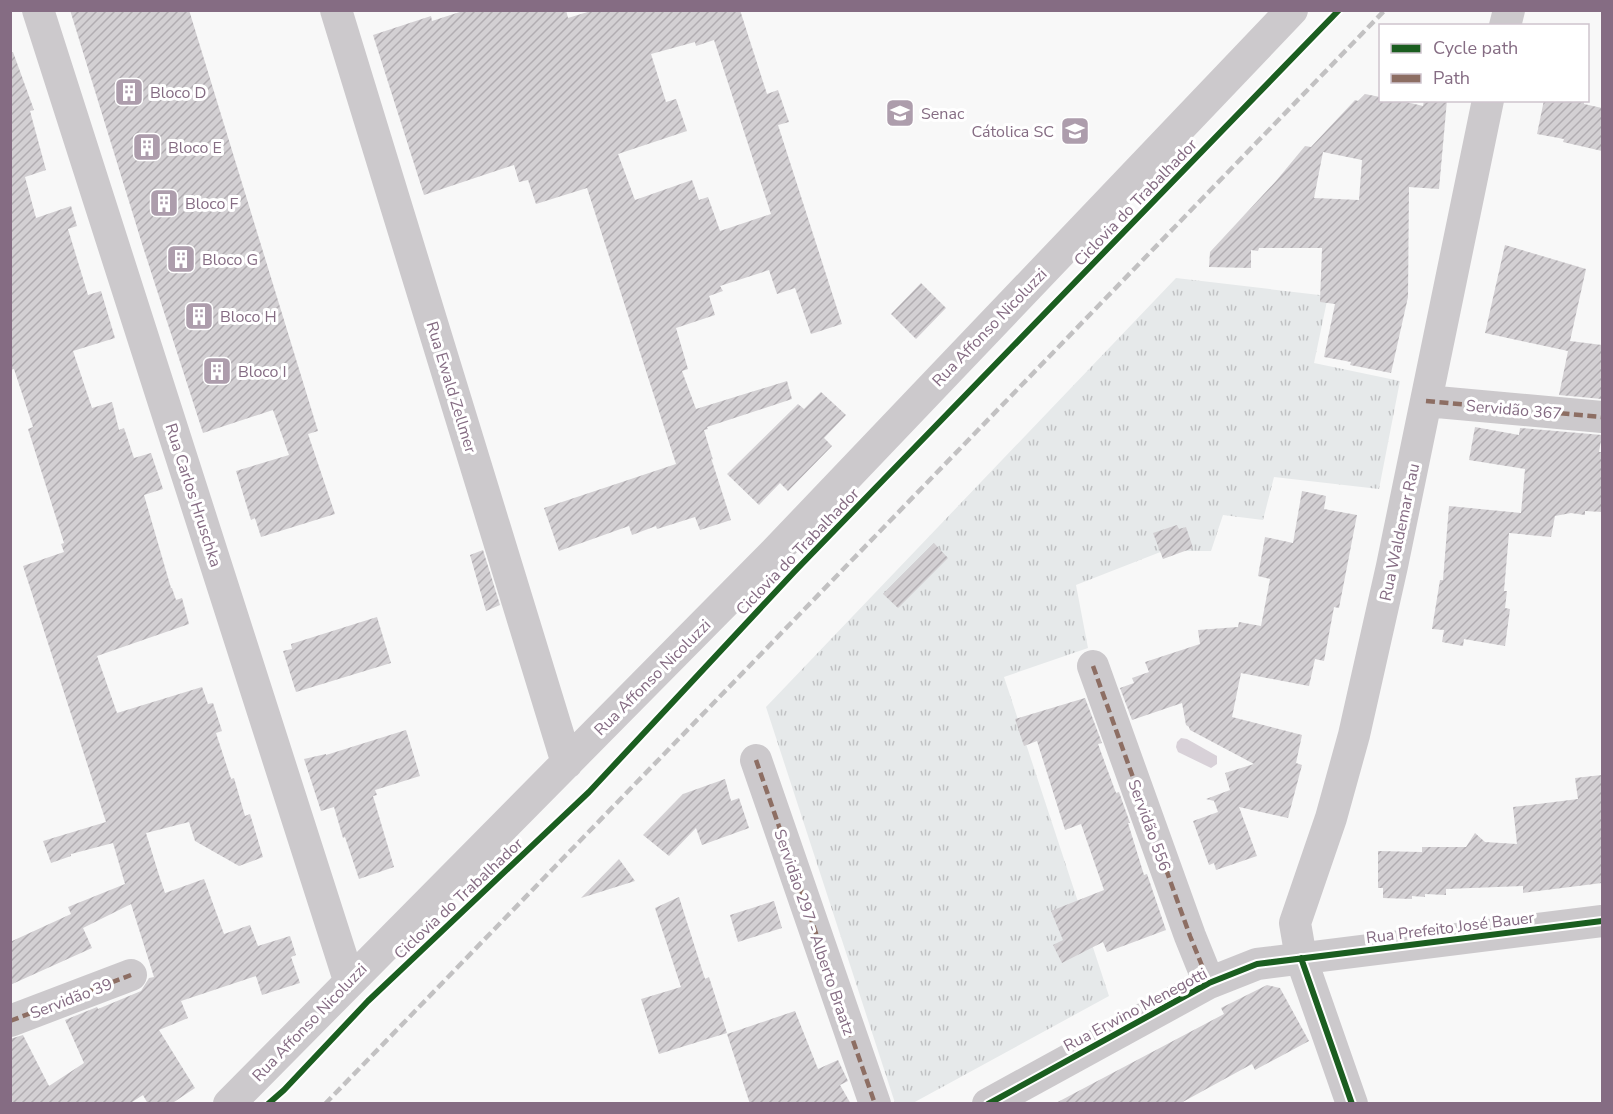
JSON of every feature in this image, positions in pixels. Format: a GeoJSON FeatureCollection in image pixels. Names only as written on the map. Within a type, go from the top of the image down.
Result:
{"type":"FeatureCollection","features":[{"type":"Feature","properties":{"kind":"street","name":"Rua Carlos Hruschka"},"geometry":{"type":"LineString","coordinates":[[38,10],[349,980]]}},
{"type":"Feature","properties":{"kind":"street","name":"Rua Ewald Zellmer"},"geometry":{"type":"LineString","coordinates":[[336,10],[567,763]]}},
{"type":"Feature","properties":{"kind":"street","name":"Rua Affonso Nicoluzzi"},"geometry":{"type":"LineString","coordinates":[[229,1104],[349,980],[775,552],[1292,10]]}},
{"type":"Feature","properties":{"kind":"street","name":"Rua Waldemar Rau"},"geometry":{"type":"LineString","coordinates":[[1352,1104],[1301,958],[1295,923],[1330,818],[1354,735],[1383,608],[1488,102]]}},
{"type":"Feature","properties":{"kind":"street","name":"Servidão 367"},"geometry":{"type":"LineString","coordinates":[[1426,400],[1602,417]]}},
{"type":"Feature","properties":{"kind":"street","name":"Servidão 556"},"geometry":{"type":"LineString","coordinates":[[1093,666],[1209,983]]}},
{"type":"Feature","properties":{"kind":"street","name":"Servidão 297 - Alberto Braatz"},"geometry":{"type":"LineString","coordinates":[[756,760],[875,1104]]}},
{"type":"Feature","properties":{"kind":"street","name":"Rua Prefeito José Bauer"},"geometry":{"type":"LineString","coordinates":[[1301,958],[1602,921]]}},
{"type":"Feature","properties":{"kind":"street","name":"Rua Erwino Menegotti"},"geometry":{"type":"LineString","coordinates":[[988,1104],[1209,983],[1257,964],[1301,958]]}},
{"type":"Feature","properties":{"kind":"street","name":"Servidão 39"},"geometry":{"type":"LineString","coordinates":[[10,1021],[131,975]]}},
{"type":"Feature","properties":{"kind":"green space"},"geometry":{"type":"Polygon","coordinates":[[[1176,278],[1328,296],[1314,363],[1400,381],[1379,489],[1274,477],[1263,520],[1223,515],[1211,551],[1163,551],[1076,585],[1088,648],[1004,677],[1109,996],[913,1103],[895,1103],[766,707],[1176,278]]]}},
{"type":"Feature","properties":{"kind":"shaded area"},"geometry":{"type":"Polygon","coordinates":[[[1181,738],[1217,756],[1217,764],[1211,768],[1178,752],[1177,742],[1181,738]]]}},
{"type":"Feature","properties":{"kind":"building"},"geometry":{"type":"Polygon","coordinates":[[[70,10],[189,10],[318,431],[308,434],[335,514],[261,537],[255,518],[251,520],[236,471],[289,455],[273,410],[203,433],[70,10]]]}},
{"type":"Feature","properties":{"kind":"building"},"geometry":{"type":"Polygon","coordinates":[[[466,10],[566,10],[568,18],[594,10],[740,10],[767,94],[778,90],[789,122],[778,125],[842,324],[811,334],[795,288],[777,294],[769,270],[720,286],[723,291],[709,296],[715,315],[676,328],[688,369],[682,371],[696,409],[787,381],[792,399],[707,427],[708,429],[704,430],[731,520],[700,530],[695,517],[657,529],[656,526],[632,535],[629,526],[559,551],[544,508],[676,464],[587,188],[536,204],[528,180],[519,182],[514,165],[424,195],[373,35],[431,16],[432,21],[466,10]],[[714,40],[696,46],[695,42],[651,54],[666,102],[676,99],[687,131],[618,154],[635,200],[692,180],[699,200],[708,197],[720,231],[771,214],[714,40]]]}},
{"type":"Feature","properties":{"kind":"building"},"geometry":{"type":"Polygon","coordinates":[[[10,52],[13,52],[34,110],[30,111],[46,170],[25,177],[36,218],[71,206],[77,226],[68,229],[88,295],[101,291],[115,338],[73,351],[92,408],[112,402],[119,430],[124,428],[134,458],[151,453],[163,489],[144,495],[171,588],[176,600],[182,598],[189,624],[97,656],[117,713],[202,687],[208,704],[213,703],[222,731],[216,733],[231,779],[234,778],[245,816],[250,814],[263,857],[239,866],[195,841],[189,822],[146,833],[158,872],[165,893],[204,879],[224,934],[250,925],[258,946],[290,936],[296,955],[291,957],[300,983],[262,995],[256,976],[181,1001],[188,1018],[159,1030],[195,1088],[171,1104],[148,1104],[143,1095],[129,1104],[10,1104],[10,1039],[23,1035],[49,1086],[84,1063],[65,1020],[141,991],[149,978],[154,977],[131,904],[83,928],[92,948],[10,985],[10,942],[71,914],[68,907],[125,884],[113,843],[71,854],[71,856],[51,863],[43,841],[106,822],[23,566],[64,552],[61,544],[64,543],[28,429],[33,427],[14,369],[10,370],[10,52]]]}},
{"type":"Feature","properties":{"kind":"building"},"geometry":{"type":"Polygon","coordinates":[[[1365,94],[1379,97],[1379,102],[1406,102],[1423,106],[1424,102],[1447,102],[1439,189],[1409,187],[1408,297],[1391,373],[1324,357],[1335,304],[1320,302],[1322,248],[1259,248],[1258,251],[1251,250],[1251,268],[1209,267],[1210,252],[1305,146],[1311,147],[1355,100],[1358,101],[1365,94]],[[1323,152],[1314,198],[1359,200],[1362,160],[1323,152]]]}},
{"type":"Feature","properties":{"kind":"building"},"geometry":{"type":"Polygon","coordinates":[[[1544,102],[1584,102],[1584,104],[1602,108],[1602,151],[1563,142],[1564,139],[1537,134],[1544,102]]]}},
{"type":"Feature","properties":{"kind":"building"},"geometry":{"type":"Polygon","coordinates":[[[1505,245],[1586,269],[1570,341],[1602,345],[1602,399],[1559,395],[1568,351],[1485,333],[1505,245]]]}},
{"type":"Feature","properties":{"kind":"building"},"geometry":{"type":"Polygon","coordinates":[[[921,283],[946,308],[916,339],[891,314],[921,283]]]}},
{"type":"Feature","properties":{"kind":"building"},"geometry":{"type":"Polygon","coordinates":[[[821,392],[846,415],[824,438],[832,446],[788,491],[780,483],[759,505],[727,474],[798,404],[804,409],[821,392]]]}},
{"type":"Feature","properties":{"kind":"building"},"geometry":{"type":"Polygon","coordinates":[[[1475,427],[1519,435],[1520,428],[1602,435],[1599,452],[1602,452],[1602,512],[1585,511],[1585,515],[1571,513],[1555,516],[1551,537],[1509,533],[1504,591],[1507,591],[1505,608],[1510,609],[1505,646],[1464,639],[1463,646],[1442,642],[1444,630],[1432,629],[1440,580],[1443,580],[1449,506],[1521,513],[1525,469],[1469,460],[1475,427]]]}},
{"type":"Feature","properties":{"kind":"building"},"geometry":{"type":"Polygon","coordinates":[[[1302,491],[1326,496],[1324,509],[1357,515],[1339,608],[1334,607],[1324,661],[1315,659],[1309,686],[1241,673],[1232,717],[1302,735],[1296,763],[1302,765],[1288,818],[1239,807],[1257,856],[1216,870],[1214,863],[1209,865],[1193,821],[1218,812],[1214,801],[1206,799],[1230,790],[1225,773],[1254,764],[1190,730],[1186,725],[1182,703],[1132,720],[1120,688],[1134,683],[1132,678],[1149,672],[1145,662],[1200,644],[1198,630],[1238,627],[1239,622],[1261,626],[1270,579],[1258,576],[1265,537],[1293,543],[1302,491]]]}},
{"type":"Feature","properties":{"kind":"building"},"geometry":{"type":"Polygon","coordinates":[[[1177,525],[1179,529],[1186,527],[1193,548],[1163,559],[1153,533],[1177,525]]]}},
{"type":"Feature","properties":{"kind":"building"},"geometry":{"type":"Polygon","coordinates":[[[934,543],[948,558],[898,608],[883,594],[934,543]]]}},
{"type":"Feature","properties":{"kind":"building"},"geometry":{"type":"Polygon","coordinates":[[[483,550],[500,605],[486,611],[470,555],[483,550]]]}},
{"type":"Feature","properties":{"kind":"building"},"geometry":{"type":"Polygon","coordinates":[[[377,617],[391,663],[296,692],[283,651],[292,649],[291,644],[377,617]]]}},
{"type":"Feature","properties":{"kind":"building"},"geometry":{"type":"Polygon","coordinates":[[[1085,698],[1102,743],[1098,744],[1116,793],[1119,792],[1144,875],[1147,874],[1166,930],[1107,952],[1103,942],[1062,963],[1053,945],[1063,940],[1051,911],[1104,890],[1081,824],[1065,830],[1037,741],[1024,746],[1015,719],[1085,698]]]}},
{"type":"Feature","properties":{"kind":"building"},"geometry":{"type":"Polygon","coordinates":[[[406,730],[420,776],[375,790],[377,795],[373,796],[394,867],[359,879],[334,807],[321,811],[304,759],[326,755],[406,730]]]}},
{"type":"Feature","properties":{"kind":"building"},"geometry":{"type":"Polygon","coordinates":[[[1602,775],[1602,883],[1523,893],[1523,886],[1446,889],[1446,895],[1425,894],[1425,897],[1412,896],[1412,899],[1383,898],[1383,888],[1378,888],[1378,851],[1422,852],[1422,847],[1466,847],[1475,833],[1485,842],[1517,844],[1513,807],[1578,799],[1575,778],[1602,775]]]}},
{"type":"Feature","properties":{"kind":"building"},"geometry":{"type":"Polygon","coordinates":[[[725,779],[731,801],[739,798],[749,828],[702,845],[696,828],[669,856],[643,835],[683,794],[725,779]]]}},
{"type":"Feature","properties":{"kind":"building"},"geometry":{"type":"Polygon","coordinates":[[[619,859],[635,881],[581,898],[619,859]]]}},
{"type":"Feature","properties":{"kind":"building"},"geometry":{"type":"Polygon","coordinates":[[[679,897],[705,979],[709,977],[727,1033],[659,1054],[641,999],[681,987],[655,908],[679,897]]]}},
{"type":"Feature","properties":{"kind":"building"},"geometry":{"type":"Polygon","coordinates":[[[774,901],[782,928],[738,942],[730,915],[774,901]]]}},
{"type":"Feature","properties":{"kind":"building"},"geometry":{"type":"Polygon","coordinates":[[[1267,985],[1280,988],[1309,1041],[1255,1070],[1252,1064],[1179,1104],[1054,1104],[1224,1014],[1221,1008],[1267,985]]]}},
{"type":"Feature","properties":{"kind":"building"},"geometry":{"type":"Polygon","coordinates":[[[795,1011],[818,1069],[838,1060],[848,1081],[840,1085],[851,1104],[750,1104],[727,1034],[795,1011]]]}},
{"type":"Feature","properties":{"kind":"railway"},"geometry":{"type":"LineString","coordinates":[[325,1104],[1385,10]]}},
{"type":"Feature","properties":{"kind":"marked path"},"geometry":{"type":"LineString","coordinates":[[1426,401],[1602,417]]}},
{"type":"Feature","properties":{"kind":"marked path"},"geometry":{"type":"LineString","coordinates":[[1093,666],[1209,983]]}},
{"type":"Feature","properties":{"kind":"marked path"},"geometry":{"type":"LineString","coordinates":[[756,760],[875,1104]]}},
{"type":"Feature","properties":{"kind":"marked path"},"geometry":{"type":"LineString","coordinates":[[10,1021],[131,975]]}},
{"type":"Feature","properties":{"kind":"cycle path","name":"Ciclovia do Trabalhador"},"geometry":{"type":"LineString","coordinates":[[268,1104],[368,1001],[589,792],[795,571],[1339,10]]}},
{"type":"Feature","properties":{"kind":"cycle path"},"geometry":{"type":"LineString","coordinates":[[988,1104],[1209,983],[1257,964],[1602,921]]}},
{"type":"Feature","properties":{"kind":"cycle path"},"geometry":{"type":"LineString","coordinates":[[1301,958],[1352,1104]]}},
{"type":"Feature","properties":{"kind":"place","name":"Bloco D"},"geometry":{"type":"Point","coordinates":[129,92]}},
{"type":"Feature","properties":{"kind":"place","name":"Senac"},"geometry":{"type":"Point","coordinates":[900,113]}},
{"type":"Feature","properties":{"kind":"place","name":"Cátolica SC"},"geometry":{"type":"Point","coordinates":[1075,131]}},
{"type":"Feature","properties":{"kind":"place","name":"Bloco E"},"geometry":{"type":"Point","coordinates":[147,147]}},
{"type":"Feature","properties":{"kind":"place","name":"Bloco F"},"geometry":{"type":"Point","coordinates":[164,203]}},
{"type":"Feature","properties":{"kind":"place","name":"Bloco G"},"geometry":{"type":"Point","coordinates":[181,259]}},
{"type":"Feature","properties":{"kind":"place","name":"Bloco H"},"geometry":{"type":"Point","coordinates":[199,316]}},
{"type":"Feature","properties":{"kind":"place","name":"Bloco I"},"geometry":{"type":"Point","coordinates":[217,371]}}]}
